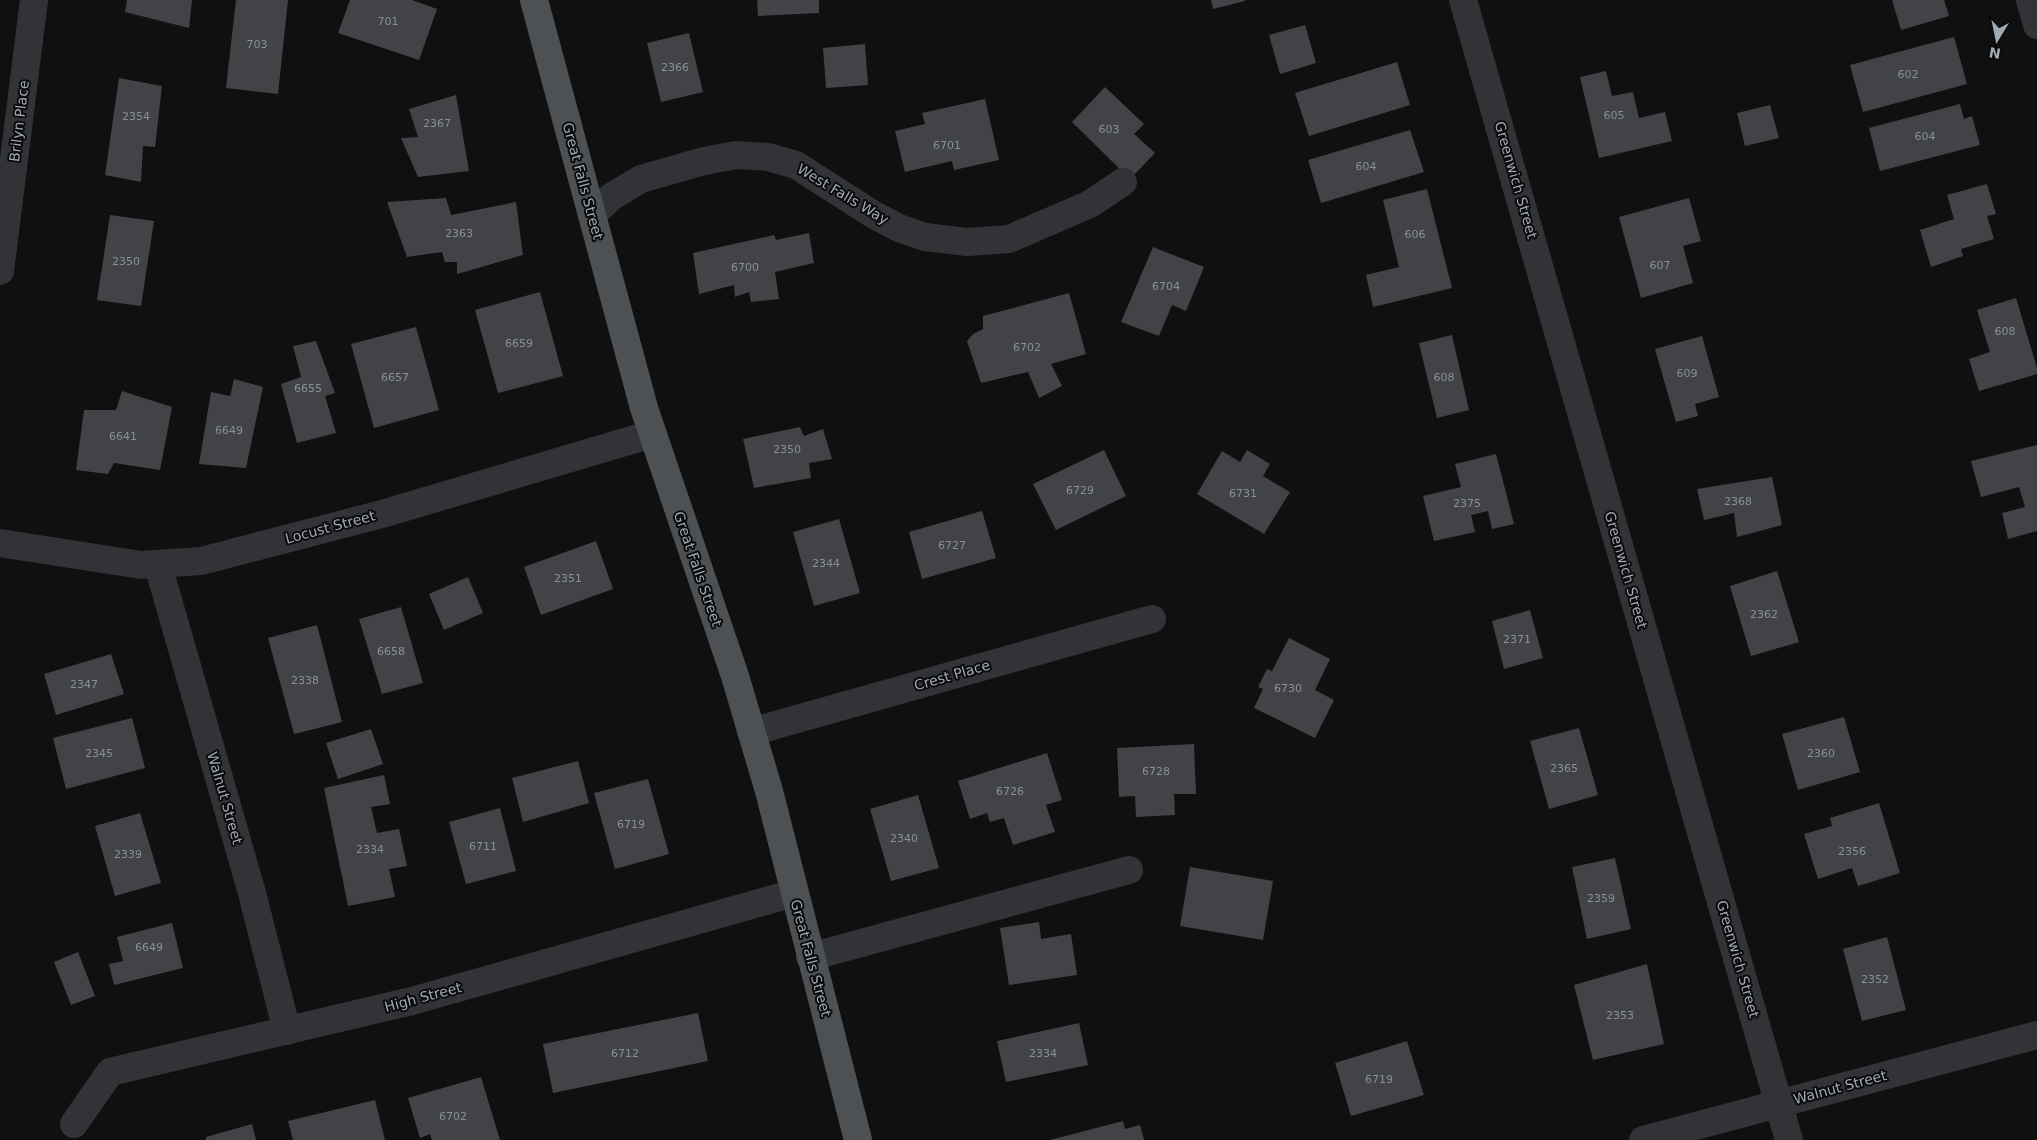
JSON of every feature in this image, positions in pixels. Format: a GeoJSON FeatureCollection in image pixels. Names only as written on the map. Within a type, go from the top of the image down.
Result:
{"type":"FeatureCollection","features":[{"type":"Feature","properties":{"kind":"main road","name":"Great Falls Street"},"geometry":{"type":"LineString","coordinates":[[534,0],[644,408],[735,676],[769,791],[858,1140]]}},
{"type":"Feature","properties":{"kind":"street","name":"Brilyn Place"},"geometry":{"type":"LineString","coordinates":[[0,271],[34,0]]}},
{"type":"Feature","properties":{"kind":"street","name":"Greenwich Street"},"geometry":{"type":"LineString","coordinates":[[1464,0],[1789,1140]]}},
{"type":"Feature","properties":{"kind":"street"},"geometry":{"type":"LineString","coordinates":[[2030,0],[2037,25]]}},
{"type":"Feature","properties":{"kind":"street","name":"West Falls Way"},"geometry":{"type":"LineString","coordinates":[[592,215],[611,197],[641,179],[704,161],[736,155],[768,157],[796,165],[874,215],[899,228],[926,237],[967,242],[1009,239],[1090,204],[1123,182]]}},
{"type":"Feature","properties":{"kind":"street","name":"Locust Street"},"geometry":{"type":"LineString","coordinates":[[0,543],[141,565],[201,561],[382,514],[652,434]]}},
{"type":"Feature","properties":{"kind":"street","name":"Walnut Street"},"geometry":{"type":"LineString","coordinates":[[158,565],[252,893],[287,1031]]}},
{"type":"Feature","properties":{"kind":"street","name":"Crest Place"},"geometry":{"type":"LineString","coordinates":[[751,732],[1152,619]]}},
{"type":"Feature","properties":{"kind":"street"},"geometry":{"type":"LineString","coordinates":[[810,957],[1129,870]]}},
{"type":"Feature","properties":{"kind":"street","name":"High Street"},"geometry":{"type":"LineString","coordinates":[[74,1124],[110,1072],[412,1001],[794,892]]}},
{"type":"Feature","properties":{"kind":"street","name":"Walnut Street"},"geometry":{"type":"LineString","coordinates":[[1643,1140],[2037,1035]]}},
{"type":"Feature","properties":{"kind":"building"},"geometry":{"type":"Polygon","coordinates":[[[127,0],[192,0],[189,28],[125,12],[127,0]]]}},
{"type":"Feature","properties":{"kind":"building"},"geometry":{"type":"Polygon","coordinates":[[[236,0],[288,0],[278,94],[226,88],[236,0]]]}},
{"type":"Feature","properties":{"kind":"building"},"geometry":{"type":"Polygon","coordinates":[[[350,0],[412,0],[437,9],[419,60],[338,33],[350,0]]]}},
{"type":"Feature","properties":{"kind":"building"},"geometry":{"type":"Polygon","coordinates":[[[757,0],[819,0],[819,13],[758,16],[757,0]]]}},
{"type":"Feature","properties":{"kind":"building"},"geometry":{"type":"Polygon","coordinates":[[[1211,0],[1245,0],[1245,1],[1213,9],[1211,0]]]}},
{"type":"Feature","properties":{"kind":"building"},"geometry":{"type":"Polygon","coordinates":[[[1892,0],[1944,0],[1949,16],[1901,30],[1892,0]]]}},
{"type":"Feature","properties":{"kind":"building"},"geometry":{"type":"Polygon","coordinates":[[[1305,25],[1316,63],[1280,74],[1269,35],[1305,25]]]}},
{"type":"Feature","properties":{"kind":"building"},"geometry":{"type":"Polygon","coordinates":[[[689,33],[703,92],[661,102],[647,43],[689,33]]]}},
{"type":"Feature","properties":{"kind":"building"},"geometry":{"type":"Polygon","coordinates":[[[1954,37],[1967,84],[1863,112],[1850,65],[1954,37]]]}},
{"type":"Feature","properties":{"kind":"building"},"geometry":{"type":"Polygon","coordinates":[[[865,44],[868,85],[826,88],[823,48],[865,44]]]}},
{"type":"Feature","properties":{"kind":"building"},"geometry":{"type":"Polygon","coordinates":[[[1397,62],[1410,105],[1309,136],[1295,93],[1397,62]]]}},
{"type":"Feature","properties":{"kind":"building"},"geometry":{"type":"Polygon","coordinates":[[[1606,71],[1612,96],[1633,92],[1639,118],[1665,112],[1672,141],[1599,158],[1580,77],[1606,71]]]}},
{"type":"Feature","properties":{"kind":"building"},"geometry":{"type":"Polygon","coordinates":[[[119,78],[162,86],[155,147],[143,146],[141,182],[105,175],[119,78]]]}},
{"type":"Feature","properties":{"kind":"building"},"geometry":{"type":"Polygon","coordinates":[[[1105,87],[1144,124],[1134,134],[1155,153],[1130,179],[1072,122],[1105,87]]]}},
{"type":"Feature","properties":{"kind":"building"},"geometry":{"type":"Polygon","coordinates":[[[456,95],[469,171],[418,177],[401,138],[418,137],[409,109],[456,95]]]}},
{"type":"Feature","properties":{"kind":"building"},"geometry":{"type":"Polygon","coordinates":[[[985,99],[999,160],[954,170],[952,161],[905,172],[895,131],[925,124],[922,113],[985,99]]]}},
{"type":"Feature","properties":{"kind":"building"},"geometry":{"type":"Polygon","coordinates":[[[1960,104],[1964,119],[1972,116],[1980,145],[1880,171],[1869,128],[1960,104]]]}},
{"type":"Feature","properties":{"kind":"building"},"geometry":{"type":"Polygon","coordinates":[[[1770,105],[1779,138],[1745,146],[1737,113],[1770,105]]]}},
{"type":"Feature","properties":{"kind":"building"},"geometry":{"type":"Polygon","coordinates":[[[1410,130],[1424,172],[1321,203],[1308,160],[1410,130]]]}},
{"type":"Feature","properties":{"kind":"building"},"geometry":{"type":"Polygon","coordinates":[[[1987,184],[1996,214],[1987,216],[1994,239],[1961,249],[1963,256],[1931,267],[1920,230],[1954,219],[1947,195],[1987,184]]]}},
{"type":"Feature","properties":{"kind":"building"},"geometry":{"type":"Polygon","coordinates":[[[1427,189],[1452,288],[1373,307],[1366,275],[1399,267],[1383,200],[1427,189]]]}},
{"type":"Feature","properties":{"kind":"building"},"geometry":{"type":"Polygon","coordinates":[[[446,198],[451,215],[516,202],[523,255],[457,274],[457,262],[445,262],[442,252],[407,257],[387,202],[446,198]]]}},
{"type":"Feature","properties":{"kind":"building"},"geometry":{"type":"Polygon","coordinates":[[[1689,198],[1701,241],[1683,246],[1693,283],[1641,298],[1619,217],[1689,198]]]}},
{"type":"Feature","properties":{"kind":"building"},"geometry":{"type":"Polygon","coordinates":[[[110,215],[154,221],[141,306],[97,300],[110,215]]]}},
{"type":"Feature","properties":{"kind":"building"},"geometry":{"type":"Polygon","coordinates":[[[809,233],[814,263],[775,272],[779,299],[751,302],[749,292],[735,297],[734,285],[699,294],[693,253],[774,235],[776,240],[809,233]]]}},
{"type":"Feature","properties":{"kind":"building"},"geometry":{"type":"Polygon","coordinates":[[[1153,247],[1204,267],[1186,311],[1172,305],[1159,336],[1121,322],[1153,247]]]}},
{"type":"Feature","properties":{"kind":"building"},"geometry":{"type":"Polygon","coordinates":[[[540,292],[563,376],[498,393],[475,310],[540,292]]]}},
{"type":"Feature","properties":{"kind":"building"},"geometry":{"type":"Polygon","coordinates":[[[1069,293],[1086,354],[1051,364],[1062,386],[1039,398],[1028,372],[981,383],[967,341],[973,334],[983,329],[983,316],[1069,293]]]}},
{"type":"Feature","properties":{"kind":"building"},"geometry":{"type":"Polygon","coordinates":[[[2016,298],[2037,368],[2037,374],[1979,391],[1969,359],[1990,352],[1977,310],[2016,298]]]}},
{"type":"Feature","properties":{"kind":"building"},"geometry":{"type":"Polygon","coordinates":[[[416,327],[439,410],[374,428],[351,344],[416,327]]]}},
{"type":"Feature","properties":{"kind":"building"},"geometry":{"type":"Polygon","coordinates":[[[1452,335],[1469,410],[1437,418],[1419,343],[1452,335]]]}},
{"type":"Feature","properties":{"kind":"building"},"geometry":{"type":"Polygon","coordinates":[[[1702,336],[1719,397],[1695,404],[1698,416],[1676,422],[1655,349],[1702,336]]]}},
{"type":"Feature","properties":{"kind":"building"},"geometry":{"type":"Polygon","coordinates":[[[316,341],[335,393],[325,396],[336,433],[297,443],[281,384],[301,377],[293,346],[316,341]]]}},
{"type":"Feature","properties":{"kind":"building"},"geometry":{"type":"Polygon","coordinates":[[[234,379],[263,387],[246,468],[199,464],[211,392],[230,396],[234,379]]]}},
{"type":"Feature","properties":{"kind":"building"},"geometry":{"type":"Polygon","coordinates":[[[122,391],[172,407],[160,470],[114,463],[108,474],[76,470],[84,410],[116,410],[122,391]]]}},
{"type":"Feature","properties":{"kind":"building"},"geometry":{"type":"Polygon","coordinates":[[[800,427],[804,436],[823,429],[832,459],[809,463],[811,478],[754,488],[743,439],[800,427]]]}},
{"type":"Feature","properties":{"kind":"building"},"geometry":{"type":"Polygon","coordinates":[[[2037,445],[2037,531],[2008,539],[2002,513],[2025,507],[2019,487],[1981,497],[1971,461],[2037,445]]]}},
{"type":"Feature","properties":{"kind":"building"},"geometry":{"type":"Polygon","coordinates":[[[1104,450],[1126,496],[1056,530],[1033,484],[1104,450]]]}},
{"type":"Feature","properties":{"kind":"building"},"geometry":{"type":"Polygon","coordinates":[[[1247,450],[1270,464],[1263,476],[1290,492],[1264,534],[1197,494],[1222,451],[1240,462],[1247,450]]]}},
{"type":"Feature","properties":{"kind":"building"},"geometry":{"type":"Polygon","coordinates":[[[1496,454],[1514,524],[1492,529],[1488,511],[1471,515],[1475,532],[1434,541],[1423,496],[1461,487],[1455,464],[1496,454]]]}},
{"type":"Feature","properties":{"kind":"building"},"geometry":{"type":"Polygon","coordinates":[[[1772,477],[1782,525],[1737,537],[1734,513],[1704,520],[1697,489],[1772,477]]]}},
{"type":"Feature","properties":{"kind":"building"},"geometry":{"type":"Polygon","coordinates":[[[982,511],[996,558],[922,579],[909,532],[982,511]]]}},
{"type":"Feature","properties":{"kind":"building"},"geometry":{"type":"Polygon","coordinates":[[[839,519],[860,593],[814,606],[793,532],[839,519]]]}},
{"type":"Feature","properties":{"kind":"building"},"geometry":{"type":"Polygon","coordinates":[[[596,541],[613,589],[541,615],[524,567],[596,541]]]}},
{"type":"Feature","properties":{"kind":"building"},"geometry":{"type":"Polygon","coordinates":[[[1777,571],[1799,642],[1751,656],[1730,586],[1777,571]]]}},
{"type":"Feature","properties":{"kind":"building"},"geometry":{"type":"Polygon","coordinates":[[[468,577],[483,613],[444,630],[429,594],[468,577]]]}},
{"type":"Feature","properties":{"kind":"building"},"geometry":{"type":"Polygon","coordinates":[[[401,607],[423,683],[382,694],[359,619],[401,607]]]}},
{"type":"Feature","properties":{"kind":"building"},"geometry":{"type":"Polygon","coordinates":[[[1530,610],[1543,658],[1504,669],[1492,621],[1530,610]]]}},
{"type":"Feature","properties":{"kind":"building"},"geometry":{"type":"Polygon","coordinates":[[[317,625],[342,722],[294,734],[268,638],[317,625]]]}},
{"type":"Feature","properties":{"kind":"building"},"geometry":{"type":"Polygon","coordinates":[[[1289,638],[1330,659],[1315,690],[1334,700],[1315,738],[1254,708],[1263,689],[1258,687],[1267,669],[1272,671],[1289,638]]]}},
{"type":"Feature","properties":{"kind":"building"},"geometry":{"type":"Polygon","coordinates":[[[111,654],[124,694],[56,715],[44,674],[111,654]]]}},
{"type":"Feature","properties":{"kind":"building"},"geometry":{"type":"Polygon","coordinates":[[[1844,717],[1860,772],[1798,790],[1782,734],[1844,717]]]}},
{"type":"Feature","properties":{"kind":"building"},"geometry":{"type":"Polygon","coordinates":[[[132,718],[145,768],[66,789],[53,738],[132,718]]]}},
{"type":"Feature","properties":{"kind":"building"},"geometry":{"type":"Polygon","coordinates":[[[1579,728],[1598,795],[1549,809],[1530,741],[1579,728]]]}},
{"type":"Feature","properties":{"kind":"building"},"geometry":{"type":"Polygon","coordinates":[[[371,729],[383,764],[338,779],[326,743],[371,729]]]}},
{"type":"Feature","properties":{"kind":"building"},"geometry":{"type":"Polygon","coordinates":[[[1194,744],[1196,794],[1174,794],[1175,815],[1136,817],[1135,796],[1119,797],[1117,748],[1194,744]]]}},
{"type":"Feature","properties":{"kind":"building"},"geometry":{"type":"Polygon","coordinates":[[[1047,753],[1062,800],[1046,805],[1055,832],[1013,845],[1004,818],[990,822],[987,813],[970,819],[958,781],[1047,753]]]}},
{"type":"Feature","properties":{"kind":"building"},"geometry":{"type":"Polygon","coordinates":[[[578,761],[589,803],[523,822],[512,778],[578,761]]]}},
{"type":"Feature","properties":{"kind":"building"},"geometry":{"type":"Polygon","coordinates":[[[384,775],[390,804],[371,807],[377,833],[399,829],[407,866],[389,869],[395,897],[348,906],[324,788],[384,775]]]}},
{"type":"Feature","properties":{"kind":"building"},"geometry":{"type":"Polygon","coordinates":[[[648,779],[669,854],[615,869],[594,793],[648,779]]]}},
{"type":"Feature","properties":{"kind":"building"},"geometry":{"type":"Polygon","coordinates":[[[918,795],[939,868],[891,881],[870,809],[918,795]]]}},
{"type":"Feature","properties":{"kind":"building"},"geometry":{"type":"Polygon","coordinates":[[[1879,803],[1900,873],[1858,886],[1852,868],[1818,879],[1804,834],[1832,826],[1830,818],[1879,803]]]}},
{"type":"Feature","properties":{"kind":"building"},"geometry":{"type":"Polygon","coordinates":[[[500,808],[516,871],[466,884],[449,822],[500,808]]]}},
{"type":"Feature","properties":{"kind":"building"},"geometry":{"type":"Polygon","coordinates":[[[140,813],[161,883],[115,896],[95,826],[140,813]]]}},
{"type":"Feature","properties":{"kind":"building"},"geometry":{"type":"Polygon","coordinates":[[[1615,858],[1631,929],[1587,939],[1572,867],[1615,858]]]}},
{"type":"Feature","properties":{"kind":"building"},"geometry":{"type":"Polygon","coordinates":[[[1190,867],[1273,881],[1263,940],[1180,926],[1190,867]]]}},
{"type":"Feature","properties":{"kind":"building"},"geometry":{"type":"Polygon","coordinates":[[[1039,922],[1041,939],[1071,934],[1077,975],[1009,985],[1000,928],[1039,922]]]}},
{"type":"Feature","properties":{"kind":"building"},"geometry":{"type":"Polygon","coordinates":[[[172,923],[183,968],[114,985],[109,964],[123,961],[117,937],[172,923]]]}},
{"type":"Feature","properties":{"kind":"building"},"geometry":{"type":"Polygon","coordinates":[[[1887,937],[1906,1010],[1862,1021],[1843,949],[1887,937]]]}},
{"type":"Feature","properties":{"kind":"building"},"geometry":{"type":"Polygon","coordinates":[[[78,952],[95,996],[71,1005],[54,962],[78,952]]]}},
{"type":"Feature","properties":{"kind":"building"},"geometry":{"type":"Polygon","coordinates":[[[1647,964],[1664,1044],[1593,1060],[1574,985],[1647,964]]]}},
{"type":"Feature","properties":{"kind":"building"},"geometry":{"type":"Polygon","coordinates":[[[698,1013],[708,1061],[553,1093],[543,1044],[698,1013]]]}},
{"type":"Feature","properties":{"kind":"building"},"geometry":{"type":"Polygon","coordinates":[[[1079,1023],[1088,1065],[1006,1082],[997,1041],[1079,1023]]]}},
{"type":"Feature","properties":{"kind":"building"},"geometry":{"type":"Polygon","coordinates":[[[1407,1041],[1424,1095],[1351,1116],[1335,1063],[1407,1041]]]}},
{"type":"Feature","properties":{"kind":"building"},"geometry":{"type":"Polygon","coordinates":[[[481,1077],[500,1140],[432,1140],[430,1134],[420,1138],[408,1098],[481,1077]]]}},
{"type":"Feature","properties":{"kind":"building"},"geometry":{"type":"Polygon","coordinates":[[[375,1100],[385,1140],[293,1140],[288,1121],[375,1100]]]}},
{"type":"Feature","properties":{"kind":"building"},"geometry":{"type":"Polygon","coordinates":[[[1123,1121],[1125,1129],[1140,1125],[1144,1140],[1050,1140],[1123,1121]]]}},
{"type":"Feature","properties":{"kind":"building"},"geometry":{"type":"Polygon","coordinates":[[[252,1124],[256,1140],[206,1140],[206,1137],[252,1124]]]}}]}
